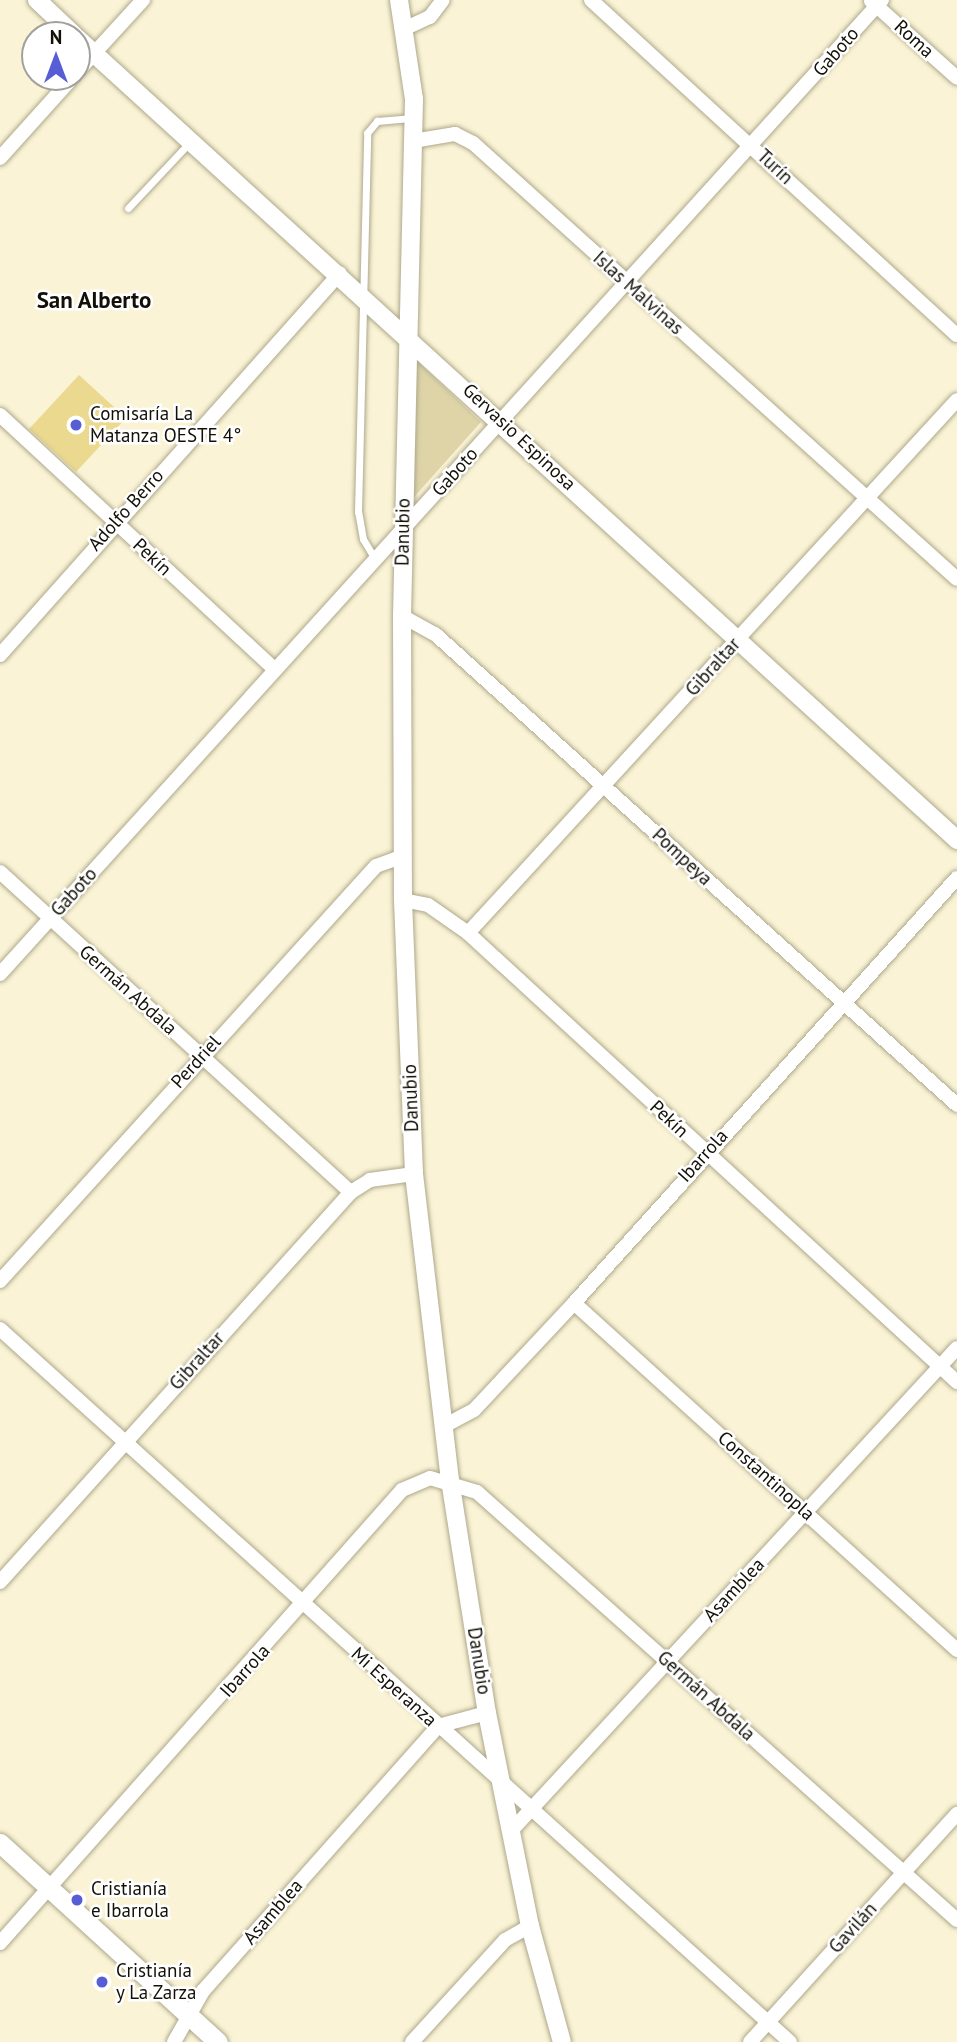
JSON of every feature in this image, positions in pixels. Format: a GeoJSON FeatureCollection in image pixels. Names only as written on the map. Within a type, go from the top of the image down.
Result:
{"type":"FeatureCollection","features":[{"type":"Feature","properties":{"kind":"main road"},"geometry":{"type":"LineString","coordinates":[[0,1843],[218,2042]]}},
{"type":"Feature","properties":{"kind":"street","name":"Gervasio Espinosa"},"geometry":{"type":"LineString","coordinates":[[37,0],[60,21]]}},
{"type":"Feature","properties":{"kind":"street"},"geometry":{"type":"LineString","coordinates":[[91,56],[143,0]]}},
{"type":"Feature","properties":{"kind":"street"},"geometry":{"type":"LineString","coordinates":[[400,0],[406,28],[413,141]]}},
{"type":"Feature","properties":{"kind":"street"},"geometry":{"type":"LineString","coordinates":[[406,28],[429,17],[443,0]]}},
{"type":"Feature","properties":{"kind":"street","name":"Turín"},"geometry":{"type":"LineString","coordinates":[[591,0],[957,335]]}},
{"type":"Feature","properties":{"kind":"street","name":"Gaboto"},"geometry":{"type":"LineString","coordinates":[[0,974],[274,669],[752,146],[876,2]]}},
{"type":"Feature","properties":{"kind":"street","name":"Roma"},"geometry":{"type":"LineString","coordinates":[[876,2],[957,79]]}},
{"type":"Feature","properties":{"kind":"street","name":"Gervasio Espinosa"},"geometry":{"type":"LineString","coordinates":[[91,50],[406,332],[957,840]]}},
{"type":"Feature","properties":{"kind":"street"},"geometry":{"type":"LineString","coordinates":[[0,158],[60,91]]}},
{"type":"Feature","properties":{"kind":"street","name":"Islas Malvinas"},"geometry":{"type":"LineString","coordinates":[[413,141],[463,136],[870,498],[957,579]]}},
{"type":"Feature","properties":{"kind":"street","name":"Danubio"},"geometry":{"type":"LineString","coordinates":[[413,141],[406,332],[402,616],[403,900],[414,1174],[450,1480],[487,1713],[530,1926],[562,2042]]}},
{"type":"Feature","properties":{"kind":"street","name":"Adolfo Berro"},"geometry":{"type":"LineString","coordinates":[[0,655],[114,522],[340,273]]}},
{"type":"Feature","properties":{"kind":"street","name":"Gibraltar"},"geometry":{"type":"LineString","coordinates":[[468,933],[605,787],[957,400]]}},
{"type":"Feature","properties":{"kind":"street","name":"Pekín"},"geometry":{"type":"LineString","coordinates":[[0,415],[274,669]]}},
{"type":"Feature","properties":{"kind":"street","name":"Pompeya"},"geometry":{"type":"LineString","coordinates":[[402,616],[435,634],[957,1105]]}},
{"type":"Feature","properties":{"kind":"street","name":"Perdriel"},"geometry":{"type":"LineString","coordinates":[[0,1281],[201,1056],[376,866],[403,856]]}},
{"type":"Feature","properties":{"kind":"street","name":"Germán Abdala"},"geometry":{"type":"LineString","coordinates":[[0,872],[351,1192]]}},
{"type":"Feature","properties":{"kind":"street","name":"Ibarrola"},"geometry":{"type":"LineString","coordinates":[[444,1426],[474,1410],[574,1303],[706,1152],[957,878]]}},
{"type":"Feature","properties":{"kind":"street","name":"Pekín"},"geometry":{"type":"LineString","coordinates":[[403,900],[428,905],[468,933],[957,1382]]}},
{"type":"Feature","properties":{"kind":"street","name":"Gibraltar"},"geometry":{"type":"LineString","coordinates":[[0,1582],[351,1192],[369,1180],[414,1174]]}},
{"type":"Feature","properties":{"kind":"street","name":"Constantinopla"},"geometry":{"type":"LineString","coordinates":[[574,1303],[957,1650]]}},
{"type":"Feature","properties":{"kind":"street","name":"Mi Esperanza"},"geometry":{"type":"LineString","coordinates":[[0,1329],[123,1444],[790,2042]]}},
{"type":"Feature","properties":{"kind":"street","name":"Asamblea"},"geometry":{"type":"LineString","coordinates":[[511,1831],[957,1348]]}},
{"type":"Feature","properties":{"kind":"street","name":"Ibarrola"},"geometry":{"type":"LineString","coordinates":[[0,1943],[303,1605],[402,1490],[430,1478],[450,1480]]}},
{"type":"Feature","properties":{"kind":"street","name":"Germán Abdala"},"geometry":{"type":"LineString","coordinates":[[450,1480],[477,1492],[957,1920]]}},
{"type":"Feature","properties":{"kind":"street"},"geometry":{"type":"LineString","coordinates":[[438,1726],[487,1713]]}},
{"type":"Feature","properties":{"kind":"street","name":"Asamblea"},"geometry":{"type":"LineString","coordinates":[[174,2042],[203,1991],[438,1726]]}},
{"type":"Feature","properties":{"kind":"street","name":"Gavilán"},"geometry":{"type":"LineString","coordinates":[[750,2042],[957,1814]]}},
{"type":"Feature","properties":{"kind":"street"},"geometry":{"type":"LineString","coordinates":[[412,2042],[505,1940],[530,1926]]}},
{"type":"Feature","properties":{"kind":"lane"},"geometry":{"type":"LineString","coordinates":[[375,559],[360,531],[358,512],[367,297],[367,133],[377,121],[413,118]]}},
{"type":"Feature","properties":{"kind":"lane"},"geometry":{"type":"LineString","coordinates":[[128,208],[191,140]]}},
{"type":"Feature","properties":{"kind":"shaded area"},"geometry":{"type":"Polygon","coordinates":[[[417,361],[481,422],[414,497],[417,361]]]}},
{"type":"Feature","properties":{"kind":"building","name":"Comisaría La Matanza OESTE 4°"},"geometry":{"type":"Polygon","coordinates":[[[79,375],[126,418],[76,472],[29,429],[79,375]]]}},
{"type":"Feature","properties":{"kind":"place","name":"Comisaría La Matanza OESTE 4°"},"geometry":{"type":"Point","coordinates":[76,425]}},
{"type":"Feature","properties":{"kind":"place","name":"Cristianía e Ibarrola"},"geometry":{"type":"Point","coordinates":[77,1900]}},
{"type":"Feature","properties":{"kind":"place","name":"Cristianía y La Zarza"},"geometry":{"type":"Point","coordinates":[102,1982]}},
{"type":"Feature","properties":{"kind":"district","name":"San Alberto"},"geometry":{"type":"Point","coordinates":[94,300]}}]}
